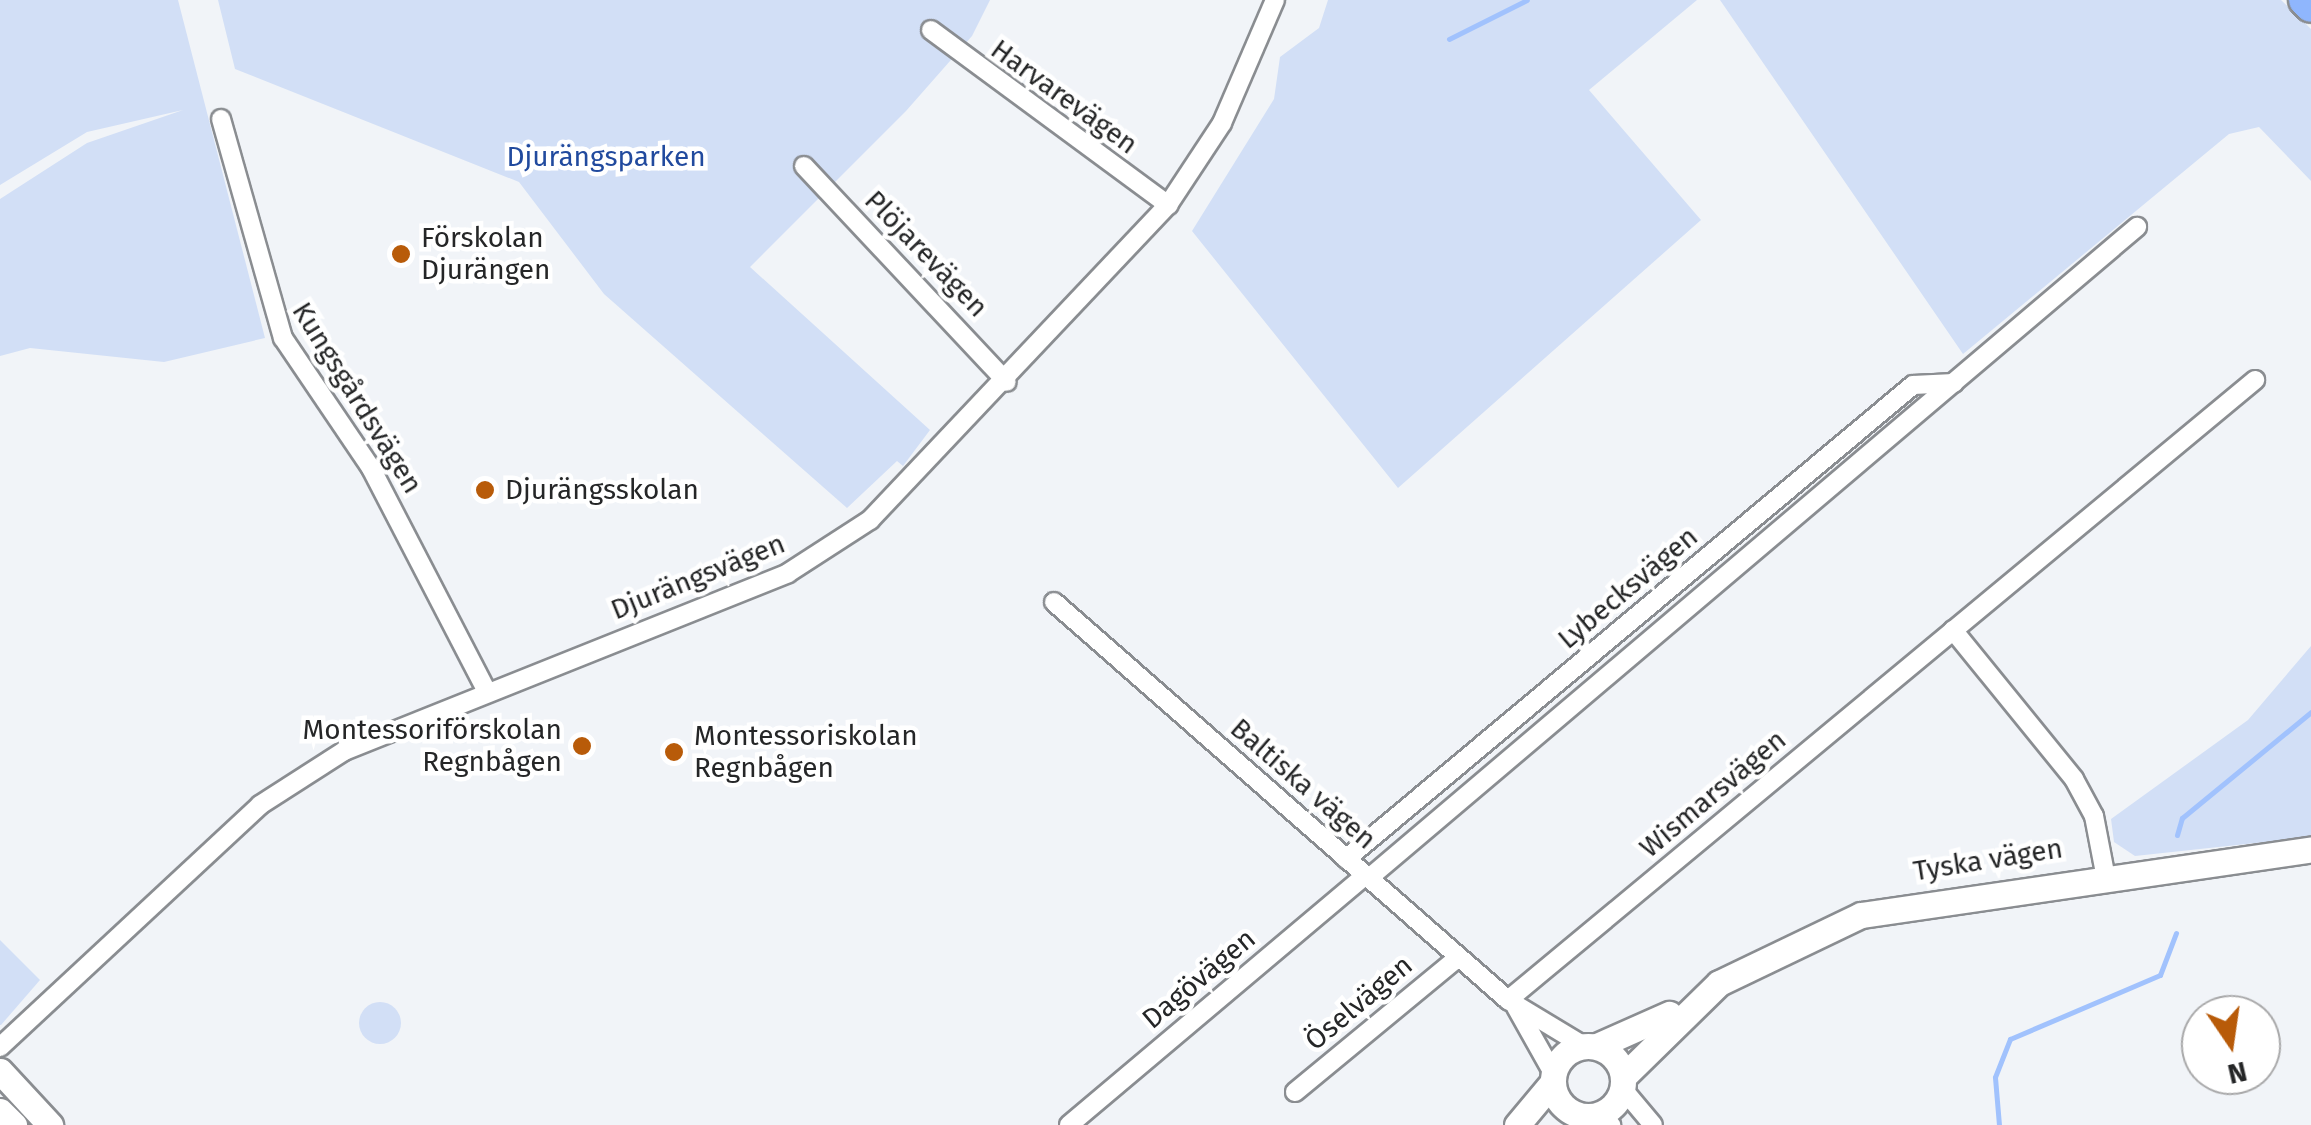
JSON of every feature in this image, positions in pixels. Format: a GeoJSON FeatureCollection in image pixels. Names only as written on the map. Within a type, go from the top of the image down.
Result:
{"type":"FeatureCollection","features":[{"type":"Feature","properties":{"kind":"highway"},"geometry":{"type":"LineString","coordinates":[[2305,0],[2311,6]]}},
{"type":"Feature","properties":{"kind":"main road","name":"Tyska vägen"},"geometry":{"type":"LineString","coordinates":[[1553,1077],[1590,1046],[1696,1000],[1860,915],[2105,873],[2311,849]]}},
{"type":"Feature","properties":{"kind":"main road","name":"Tyska vägen"},"geometry":{"type":"LineString","coordinates":[[1594,1119],[1696,1000]]}},
{"type":"Feature","properties":{"kind":"main road"},"geometry":{"type":"LineString","coordinates":[[1590,1046],[1623,1082]]}},
{"type":"Feature","properties":{"kind":"main road"},"geometry":{"type":"LineString","coordinates":[[0,1071],[50,1125]]}},
{"type":"Feature","properties":{"kind":"main road"},"geometry":{"type":"LineString","coordinates":[[1518,1125],[1553,1077],[1594,1119]]}},
{"type":"Feature","properties":{"kind":"main road"},"geometry":{"type":"LineString","coordinates":[[0,1111],[14,1125]]}},
{"type":"Feature","properties":{"kind":"main road"},"geometry":{"type":"LineString","coordinates":[[1546,1125],[1594,1119]]}},
{"type":"Feature","properties":{"kind":"street","name":"Djurängsvägen"},"geometry":{"type":"LineString","coordinates":[[0,1047],[260,804],[344,750],[486,690],[788,574],[870,520],[1007,382],[1168,205],[1222,123],[1275,0]]}},
{"type":"Feature","properties":{"kind":"street","name":"Harvarevägen"},"geometry":{"type":"LineString","coordinates":[[931,30],[1168,205]]}},
{"type":"Feature","properties":{"kind":"street","name":"Kungsgårdsvägen"},"geometry":{"type":"LineString","coordinates":[[220,119],[283,338],[371,468],[486,690]]}},
{"type":"Feature","properties":{"kind":"street","name":"Plöjarevägen"},"geometry":{"type":"LineString","coordinates":[[804,166],[1007,382]]}},
{"type":"Feature","properties":{"kind":"street","name":"Lybecksvägen"},"geometry":{"type":"LineString","coordinates":[[1367,877],[2137,227]]}},
{"type":"Feature","properties":{"kind":"street","name":"Wismarsvägen"},"geometry":{"type":"LineString","coordinates":[[1512,1003],[2255,380]]}},
{"type":"Feature","properties":{"kind":"street","name":"Lybecksvägen"},"geometry":{"type":"LineString","coordinates":[[1346,859],[1913,385],[1954,383]]}},
{"type":"Feature","properties":{"kind":"street","name":"Baltiska vägen"},"geometry":{"type":"LineString","coordinates":[[1054,602],[1512,1003],[1590,1046]]}},
{"type":"Feature","properties":{"kind":"street"},"geometry":{"type":"LineString","coordinates":[[1954,630],[2074,779],[2094,816],[2105,873]]}},
{"type":"Feature","properties":{"kind":"street","name":"Dagövägen"},"geometry":{"type":"LineString","coordinates":[[1069,1125],[1367,877]]}},
{"type":"Feature","properties":{"kind":"street","name":"Öselvägen"},"geometry":{"type":"LineString","coordinates":[[1295,1092],[1459,957]]}},
{"type":"Feature","properties":{"kind":"street","name":"Baltiska vägen"},"geometry":{"type":"LineString","coordinates":[[1512,1003],[1553,1077]]}},
{"type":"Feature","properties":{"kind":"street"},"geometry":{"type":"LineString","coordinates":[[1623,1082],[1653,1125]]}},
{"type":"Feature","properties":{"kind":"green space"},"geometry":{"type":"Polygon","coordinates":[[[0,0],[178,0],[265,338],[164,362],[30,348],[0,356],[0,199],[87,143],[183,110],[87,132],[0,185],[0,0]]]}},
{"type":"Feature","properties":{"kind":"green space","name":"Djurängsparken"},"geometry":{"type":"Polygon","coordinates":[[[218,0],[990,0],[972,36],[906,111],[750,267],[930,430],[903,466],[897,461],[847,508],[604,294],[519,182],[235,69],[218,0]]]}},
{"type":"Feature","properties":{"kind":"green space"},"geometry":{"type":"Polygon","coordinates":[[[1328,0],[1697,0],[1589,90],[1701,220],[1398,488],[1192,231],[1274,99],[1280,57],[1319,28],[1328,0]]]}},
{"type":"Feature","properties":{"kind":"green space"},"geometry":{"type":"Polygon","coordinates":[[[1720,0],[2281,0],[2311,29],[2311,181],[2259,127],[2229,134],[1963,354],[1720,0]]]}},
{"type":"Feature","properties":{"kind":"green space"},"geometry":{"type":"Polygon","coordinates":[[[2311,646],[2311,837],[2135,856],[2114,842],[2111,819],[2248,720],[2311,646]]]}},
{"type":"Feature","properties":{"kind":"green space"},"geometry":{"type":"Polygon","coordinates":[[[0,940],[40,980],[1,1025],[0,1025],[0,940]]]}},
{"type":"Feature","properties":{"kind":"green space"},"geometry":{"type":"Polygon","coordinates":[[[380,1002],[395,1008],[401,1023],[395,1038],[380,1044],[365,1038],[359,1023],[365,1008],[380,1002]]]}},
{"type":"Feature","properties":{"kind":"waterway"},"geometry":{"type":"LineString","coordinates":[[1449,39],[1527,0]]}},
{"type":"Feature","properties":{"kind":"waterway"},"geometry":{"type":"LineString","coordinates":[[2177,835],[2182,818],[2311,712]]}},
{"type":"Feature","properties":{"kind":"waterway"},"geometry":{"type":"LineString","coordinates":[[1999,1125],[1995,1077],[2010,1039],[2160,975],[2176,933]]}},
{"type":"Feature","properties":{"kind":"place","name":"Förskolan Djurängen"},"geometry":{"type":"Point","coordinates":[401,254]}},
{"type":"Feature","properties":{"kind":"place","name":"Djurängsskolan"},"geometry":{"type":"Point","coordinates":[485,490]}},
{"type":"Feature","properties":{"kind":"place","name":"Montessoriförskolan Regnbågen"},"geometry":{"type":"Point","coordinates":[582,746]}},
{"type":"Feature","properties":{"kind":"place","name":"Montessoriskolan Regnbågen"},"geometry":{"type":"Point","coordinates":[674,752]}}]}
